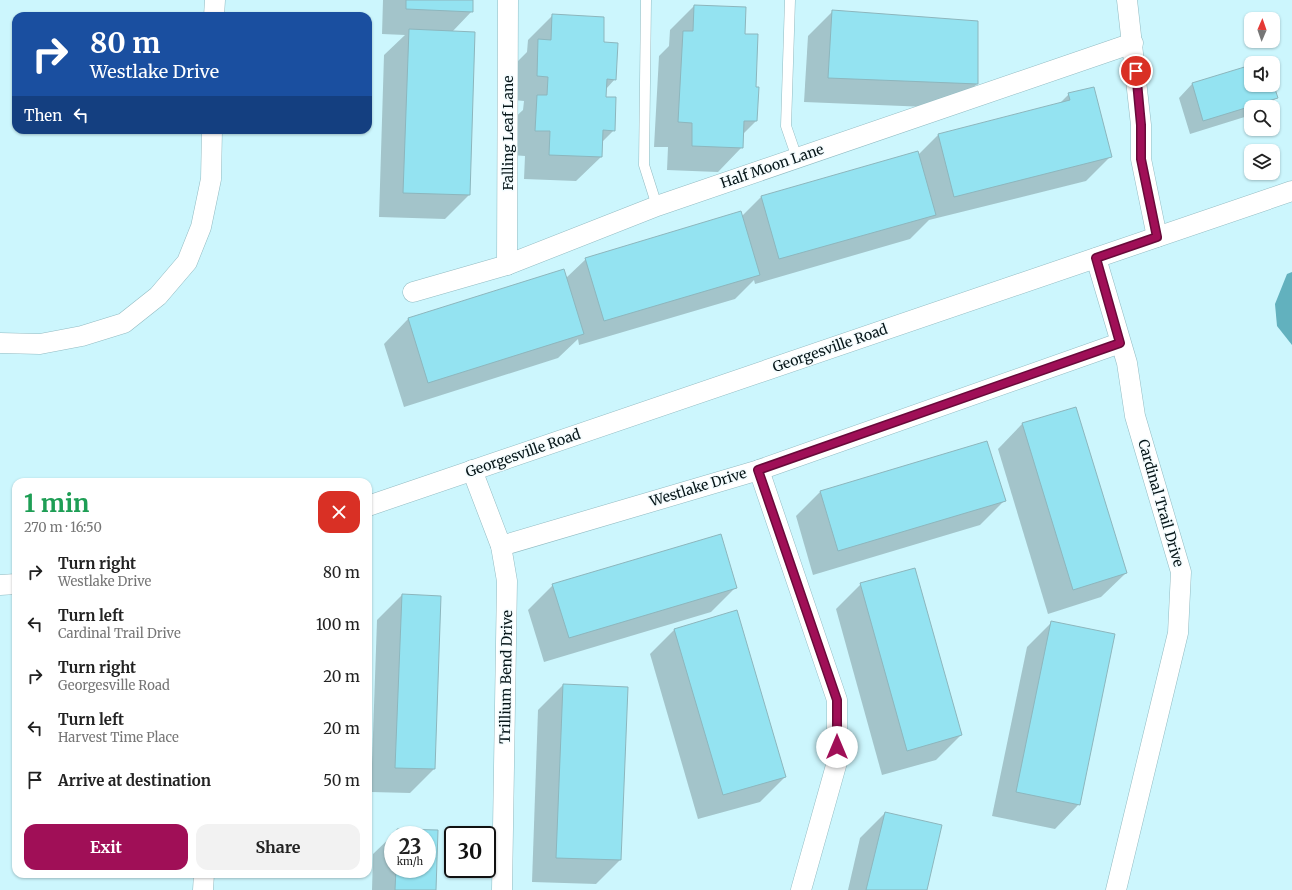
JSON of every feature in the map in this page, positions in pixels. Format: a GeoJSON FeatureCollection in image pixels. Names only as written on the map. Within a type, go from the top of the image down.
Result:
{"type":"FeatureCollection","features":[{"type":"Feature","properties":{"kind":"street"},"geometry":{"type":"LineString","coordinates":[[214,12],[215,0]]}},
{"type":"Feature","properties":{"kind":"street","name":"Falling Leaf Lane"},"geometry":{"type":"LineString","coordinates":[[507,265],[508,0]]}},
{"type":"Feature","properties":{"kind":"street"},"geometry":{"type":"LineString","coordinates":[[1127,0],[1141,125],[1141,159],[1157,237]]}},
{"type":"Feature","properties":{"kind":"street","name":"Half Moon Lane"},"geometry":{"type":"LineString","coordinates":[[413,292],[507,265],[657,206],[1133,44]]}},
{"type":"Feature","properties":{"kind":"street"},"geometry":{"type":"LineString","coordinates":[[0,343],[40,344],[82,336],[124,323],[158,296],[187,262],[201,227],[212,179],[212,134]]}},
{"type":"Feature","properties":{"kind":"street","name":"Georgesville Road"},"geometry":{"type":"LineString","coordinates":[[372,505],[1292,191]]}},
{"type":"Feature","properties":{"kind":"street","name":"Cardinal Trail Drive"},"geometry":{"type":"LineString","coordinates":[[1096,258],[1127,363],[1136,416],[1181,572],[1178,633],[1116,890]]}},
{"type":"Feature","properties":{"kind":"street","name":"Westlake Drive"},"geometry":{"type":"LineString","coordinates":[[501,546],[758,470],[1120,343]]}},
{"type":"Feature","properties":{"kind":"street","name":"Trillium Bend Drive"},"geometry":{"type":"LineString","coordinates":[[472,470],[501,546],[507,581],[502,890]]}},
{"type":"Feature","properties":{"kind":"street"},"geometry":{"type":"LineString","coordinates":[[758,470],[837,700],[837,762],[801,890]]}},
{"type":"Feature","properties":{"kind":"street"},"geometry":{"type":"LineString","coordinates":[[0,585],[12,584]]}},
{"type":"Feature","properties":{"kind":"street"},"geometry":{"type":"LineString","coordinates":[[204,878],[204,890]]}},
{"type":"Feature","properties":{"kind":"lane"},"geometry":{"type":"LineString","coordinates":[[646,0],[644,165],[657,206]]}},
{"type":"Feature","properties":{"kind":"lane"},"geometry":{"type":"LineString","coordinates":[[790,0],[786,126],[797,158]]}},
{"type":"Feature","properties":{"kind":"water"},"geometry":{"type":"Polygon","coordinates":[[[1292,272],[1292,345],[1277,326],[1275,304],[1287,274],[1292,272]]]}},
{"type":"Feature","properties":{"kind":"building"},"geometry":{"type":"Polygon","coordinates":[[[406,0],[473,0],[473,12],[406,9],[406,0]]]}},
{"type":"Feature","properties":{"kind":"building"},"geometry":{"type":"Polygon","coordinates":[[[694,5],[746,7],[745,34],[758,34],[756,87],[759,87],[757,121],[744,121],[743,148],[692,146],[692,123],[678,122],[683,31],[693,31],[694,5]]]}},
{"type":"Feature","properties":{"kind":"building"},"geometry":{"type":"Polygon","coordinates":[[[832,10],[978,21],[978,84],[828,78],[832,10]]]}},
{"type":"Feature","properties":{"kind":"building"},"geometry":{"type":"Polygon","coordinates":[[[552,14],[604,17],[604,42],[618,43],[616,80],[607,79],[606,97],[616,97],[615,131],[603,130],[602,157],[549,155],[550,131],[535,131],[537,95],[547,95],[548,77],[537,76],[538,39],[551,40],[552,14]]]}},
{"type":"Feature","properties":{"kind":"building"},"geometry":{"type":"Polygon","coordinates":[[[409,29],[475,32],[470,195],[403,193],[409,29]]]}},
{"type":"Feature","properties":{"kind":"building"},"geometry":{"type":"Polygon","coordinates":[[[1244,67],[1244,92],[1276,92],[1278,98],[1271,100],[1244,100],[1244,108],[1203,121],[1192,83],[1244,67]]]}},
{"type":"Feature","properties":{"kind":"building"},"geometry":{"type":"Polygon","coordinates":[[[1094,87],[1112,157],[954,197],[938,134],[1070,100],[1068,93],[1094,87]]]}},
{"type":"Feature","properties":{"kind":"building"},"geometry":{"type":"Polygon","coordinates":[[[918,151],[936,215],[779,259],[761,196],[918,151]]]}},
{"type":"Feature","properties":{"kind":"building"},"geometry":{"type":"Polygon","coordinates":[[[741,211],[760,275],[604,321],[585,258],[741,211]]]}},
{"type":"Feature","properties":{"kind":"building"},"geometry":{"type":"Polygon","coordinates":[[[564,269],[584,334],[428,383],[408,318],[564,269]]]}},
{"type":"Feature","properties":{"kind":"building"},"geometry":{"type":"Polygon","coordinates":[[[1076,407],[1127,573],[1073,590],[1022,423],[1076,407]]]}},
{"type":"Feature","properties":{"kind":"building"},"geometry":{"type":"Polygon","coordinates":[[[987,441],[1006,501],[838,551],[820,491],[987,441]]]}},
{"type":"Feature","properties":{"kind":"building"},"geometry":{"type":"Polygon","coordinates":[[[721,534],[737,588],[569,638],[552,584],[721,534]]]}},
{"type":"Feature","properties":{"kind":"building"},"geometry":{"type":"Polygon","coordinates":[[[915,568],[962,735],[907,751],[860,583],[915,568]]]}},
{"type":"Feature","properties":{"kind":"building"},"geometry":{"type":"Polygon","coordinates":[[[402,594],[441,596],[435,769],[395,768],[402,594]]]}},
{"type":"Feature","properties":{"kind":"building"},"geometry":{"type":"Polygon","coordinates":[[[737,610],[786,777],[723,795],[674,629],[737,610]]]}},
{"type":"Feature","properties":{"kind":"building"},"geometry":{"type":"Polygon","coordinates":[[[1051,621],[1115,634],[1080,805],[1016,792],[1051,621]]]}},
{"type":"Feature","properties":{"kind":"building"},"geometry":{"type":"Polygon","coordinates":[[[563,684],[628,687],[621,860],[556,858],[563,684]]]}},
{"type":"Feature","properties":{"kind":"building"},"geometry":{"type":"Polygon","coordinates":[[[885,812],[942,825],[927,890],[866,890],[885,812]]]}},
{"type":"Feature","properties":{"kind":"building"},"geometry":{"type":"Polygon","coordinates":[[[436,830],[438,830],[436,890],[395,890],[396,878],[436,878],[436,830]]]}},
{"type":"Feature","properties":{"kind":"route"},"geometry":{"type":"LineString","coordinates":[[837,747],[837,700],[758,470],[1120,343],[1096,258],[1157,237],[1141,159],[1141,125],[1136,71]]}}]}
